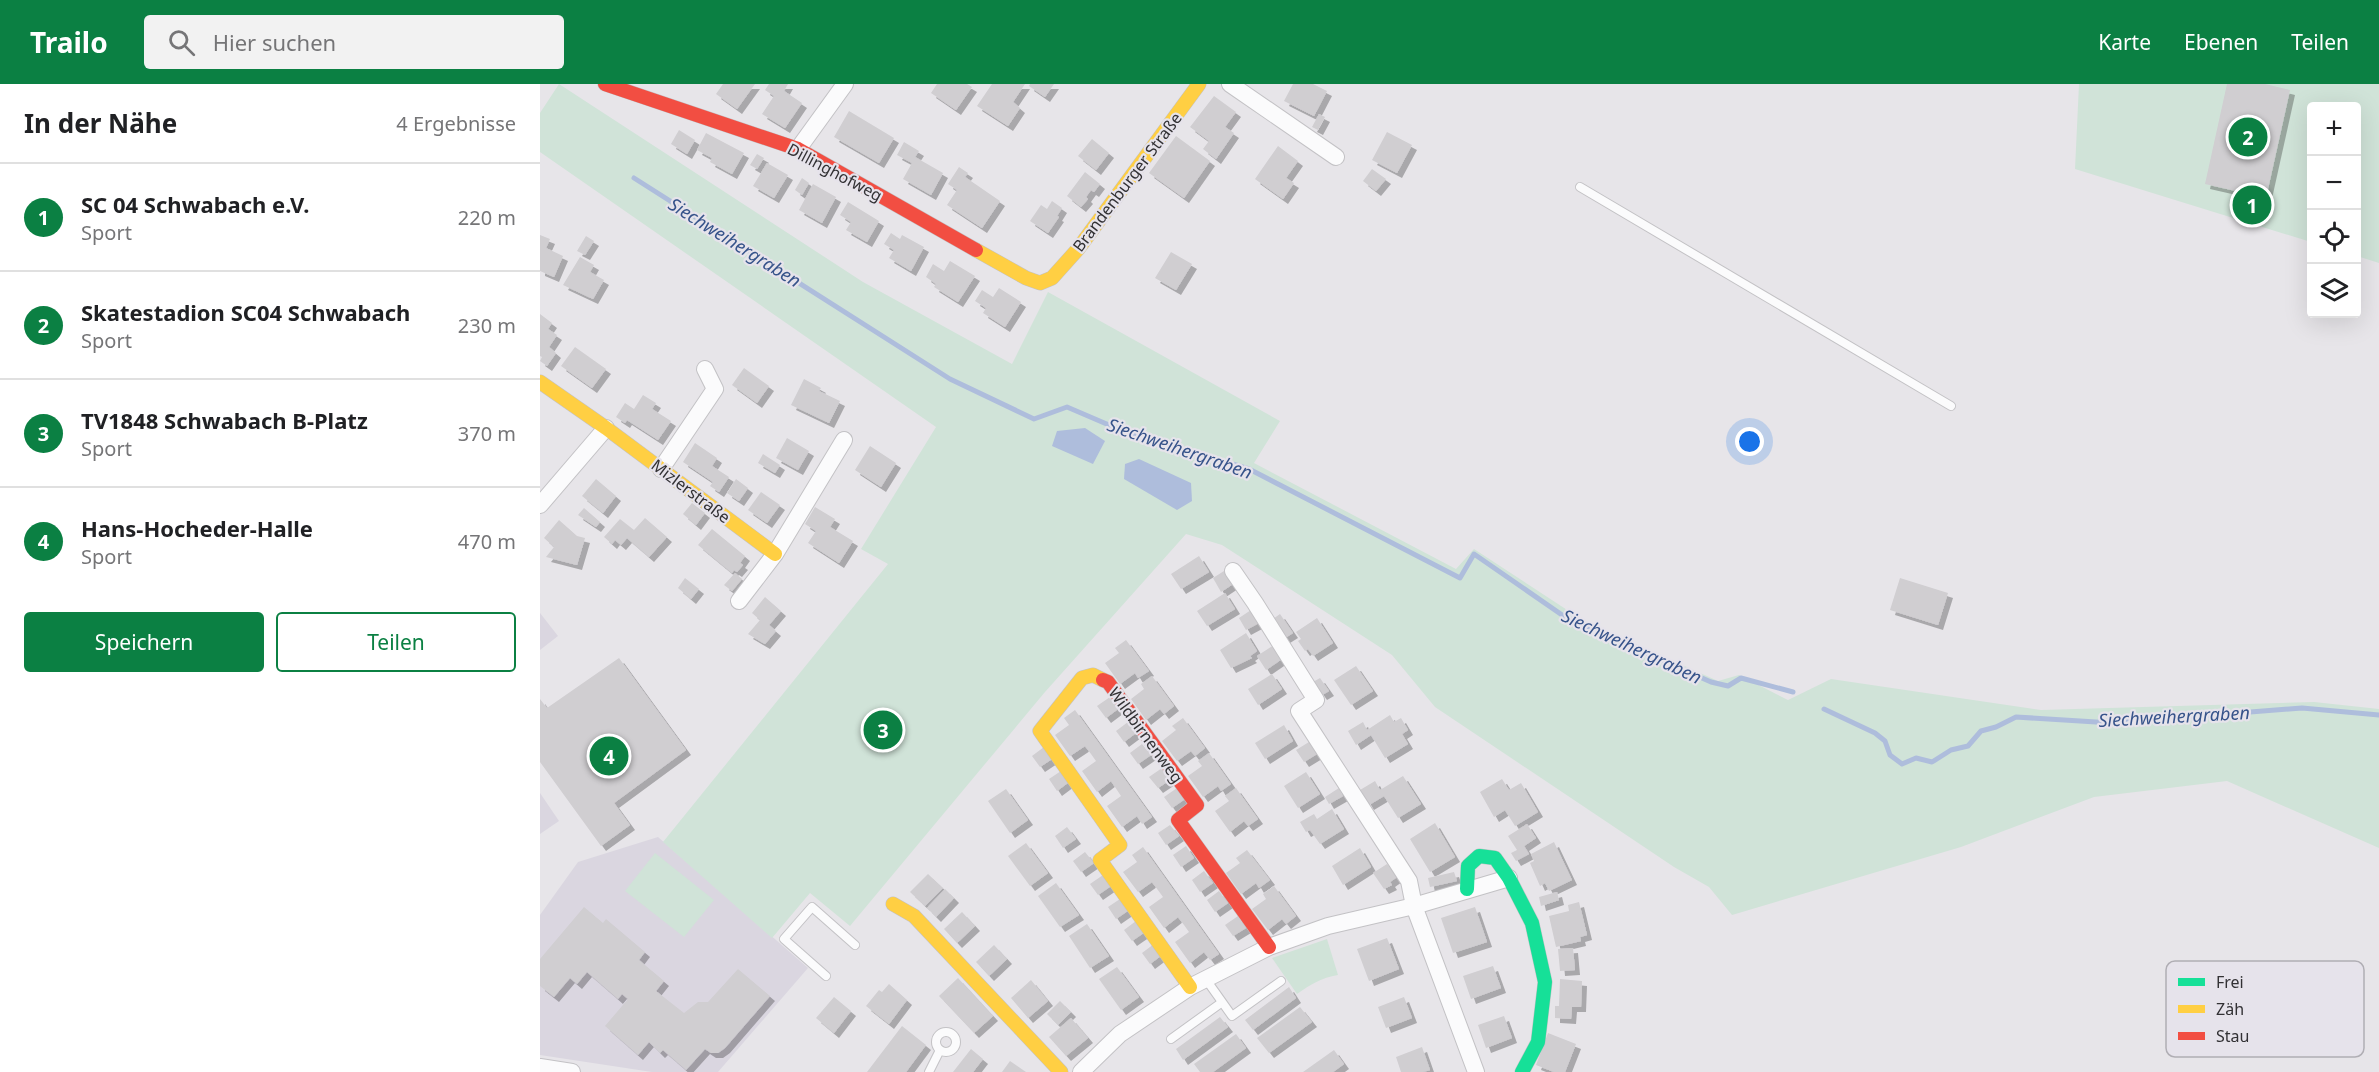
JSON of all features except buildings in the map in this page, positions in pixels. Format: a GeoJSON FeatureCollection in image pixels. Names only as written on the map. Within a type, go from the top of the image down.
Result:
{"type":"FeatureCollection","features":[{"type":"Feature","properties":{"kind":"street","name":"Dillinghofweg"},"geometry":{"type":"LineString","coordinates":[[605,84],[798,149],[1026,279],[1040,283],[1052,278]]}},
{"type":"Feature","properties":{"kind":"street"},"geometry":{"type":"LineString","coordinates":[[798,149],[845,84]]}},
{"type":"Feature","properties":{"kind":"street","name":"Brandenburger Straße"},"geometry":{"type":"LineString","coordinates":[[1052,278],[1078,249],[1199,84]]}},
{"type":"Feature","properties":{"kind":"street"},"geometry":{"type":"LineString","coordinates":[[1230,84],[1336,157]]}},
{"type":"Feature","properties":{"kind":"street"},"geometry":{"type":"LineString","coordinates":[[661,469],[715,389],[705,369]]}},
{"type":"Feature","properties":{"kind":"street","name":"Mizlerstraße"},"geometry":{"type":"LineString","coordinates":[[540,382],[606,428],[775,554]]}},
{"type":"Feature","properties":{"kind":"street"},"geometry":{"type":"LineString","coordinates":[[540,505],[606,428]]}},
{"type":"Feature","properties":{"kind":"street"},"geometry":{"type":"LineString","coordinates":[[739,601],[775,554],[844,440]]}},
{"type":"Feature","properties":{"kind":"street"},"geometry":{"type":"LineString","coordinates":[[1233,571],[1316,700],[1299,711],[1409,881],[1414,906],[1476,1072]]}},
{"type":"Feature","properties":{"kind":"street","name":"Wildbirnenweg"},"geometry":{"type":"LineString","coordinates":[[1190,987],[1100,860],[1120,845],[1040,731],[1082,678],[1094,675],[1107,682],[1197,806],[1178,820],[1269,947]]}},
{"type":"Feature","properties":{"kind":"street"},"geometry":{"type":"LineString","coordinates":[[1467,889],[1468,866],[1479,856],[1495,858],[1509,878],[1532,923],[1545,982],[1538,1042],[1522,1072]]}},
{"type":"Feature","properties":{"kind":"street"},"geometry":{"type":"LineString","coordinates":[[1081,1072],[1120,1034],[1190,987],[1269,947],[1328,926],[1414,906],[1509,878]]}},
{"type":"Feature","properties":{"kind":"street"},"geometry":{"type":"LineString","coordinates":[[893,904],[914,916],[1061,1072]]}},
{"type":"Feature","properties":{"kind":"street"},"geometry":{"type":"LineString","coordinates":[[540,1067],[572,1072]]}},
{"type":"Feature","properties":{"kind":"lane"},"geometry":{"type":"LineString","coordinates":[[1580,187],[1951,406]]}},
{"type":"Feature","properties":{"kind":"lane"},"geometry":{"type":"LineString","coordinates":[[826,976],[784,939],[812,907],[855,945]]}},
{"type":"Feature","properties":{"kind":"lane"},"geometry":{"type":"LineString","coordinates":[[1205,978],[1232,1016],[1281,981]]}},
{"type":"Feature","properties":{"kind":"lane"},"geometry":{"type":"LineString","coordinates":[[1171,1039],[1221,1002]]}},
{"type":"Feature","properties":{"kind":"lane"},"geometry":{"type":"LineString","coordinates":[[929,1072],[940,1050]]}},
{"type":"Feature","properties":{"kind":"shaded area"},"geometry":{"type":"Polygon","coordinates":[[[540,613],[558,636],[540,650],[540,613]]]}},
{"type":"Feature","properties":{"kind":"shaded area"},"geometry":{"type":"Polygon","coordinates":[[[540,793],[559,821],[540,834],[540,793]]]}},
{"type":"Feature","properties":{"kind":"shaded area"},"geometry":{"type":"Polygon","coordinates":[[[658,837],[808,968],[718,1072],[652,1072],[540,1055],[540,915],[578,862],[658,837]]]}},
{"type":"Feature","properties":{"kind":"green space"},"geometry":{"type":"Polygon","coordinates":[[[559,84],[863,282],[1012,364],[1048,292],[1280,421],[1254,463],[1456,569],[1474,549],[1584,621],[1718,681],[1739,675],[1788,700],[1831,679],[2041,710],[2314,702],[2379,709],[2379,848],[2227,781],[2094,797],[1961,847],[1732,915],[1709,887],[1674,867],[1435,707],[1392,655],[1222,545],[1186,534],[1045,692],[850,926],[810,893],[772,938],[663,842],[888,564],[861,549],[936,427],[540,152],[540,113],[559,84]]]}},
{"type":"Feature","properties":{"kind":"green space"},"geometry":{"type":"Polygon","coordinates":[[[2079,84],[2379,84],[2379,263],[2361,257],[2361,102],[2307,102],[2307,241],[2075,169],[2079,84]]]}},
{"type":"Feature","properties":{"kind":"green space"},"geometry":{"type":"Polygon","coordinates":[[[655,853],[714,900],[684,937],[625,891],[655,853]]]}},
{"type":"Feature","properties":{"kind":"green space"},"geometry":{"type":"Polygon","coordinates":[[[1327,939],[1338,975],[1316,982],[1297,994],[1272,958],[1327,939]]]}},
{"type":"Feature","properties":{"kind":"water"},"geometry":{"type":"Polygon","coordinates":[[[1085,428],[1105,441],[1093,464],[1052,446],[1057,431],[1085,428]]]}},
{"type":"Feature","properties":{"kind":"water"},"geometry":{"type":"Polygon","coordinates":[[[1139,459],[1191,483],[1192,501],[1177,510],[1124,479],[1125,464],[1139,459]]]}},
{"type":"Feature","properties":{"kind":"waterway","name":"Siechweihergraben"},"geometry":{"type":"LineString","coordinates":[[634,178],[950,379],[1034,419],[1067,407],[1123,431],[1249,469],[1460,578],[1474,554],[1565,617],[1711,682],[1728,686],[1741,678],[1793,692]]}},
{"type":"Feature","properties":{"kind":"waterway","name":"Siechweihergraben"},"geometry":{"type":"LineString","coordinates":[[1824,709],[1875,733],[1885,741],[1890,755],[1902,764],[1916,758],[1932,762],[1951,750],[1968,746],[1981,731],[1996,727],[2016,717],[2112,723],[2302,708],[2379,715]]}},
{"type":"Feature","properties":{"kind":"traffic: fast"},"geometry":{"type":"LineString","coordinates":[[1467,889],[1468,866],[1479,856],[1495,858],[1509,878],[1532,923],[1545,982],[1538,1042],[1522,1072]]}},
{"type":"Feature","properties":{"kind":"traffic: slow"},"geometry":{"type":"LineString","coordinates":[[976,250],[1026,278],[1040,283],[1052,278],[1078,249],[1199,84]]}},
{"type":"Feature","properties":{"kind":"traffic: slow"},"geometry":{"type":"LineString","coordinates":[[540,382],[606,428],[775,554]]}},
{"type":"Feature","properties":{"kind":"traffic: slow"},"geometry":{"type":"LineString","coordinates":[[1103,680],[1093,675],[1082,678],[1040,731],[1120,845],[1100,860],[1190,987]]}},
{"type":"Feature","properties":{"kind":"traffic: slow"},"geometry":{"type":"LineString","coordinates":[[893,904],[914,916],[1061,1072]]}},
{"type":"Feature","properties":{"kind":"traffic: jam"},"geometry":{"type":"LineString","coordinates":[[605,84],[798,149],[976,250]]}},
{"type":"Feature","properties":{"kind":"traffic: jam"},"geometry":{"type":"LineString","coordinates":[[1103,680],[1108,682],[1197,805],[1178,820],[1269,947]]}},
{"type":"Feature","properties":{"kind":"place","name":"Skatestadion SC04 Schwabach"},"geometry":{"type":"Point","coordinates":[2248,137]}},
{"type":"Feature","properties":{"kind":"place","name":"SC 04 Schwabach e.V."},"geometry":{"type":"Point","coordinates":[2252,205]}},
{"type":"Feature","properties":{"kind":"place","name":"TV1848 Schwabach B-Platz"},"geometry":{"type":"Point","coordinates":[883,730]}},
{"type":"Feature","properties":{"kind":"place","name":"Hans-Hocheder-Halle"},"geometry":{"type":"Point","coordinates":[609,756]}}]}
